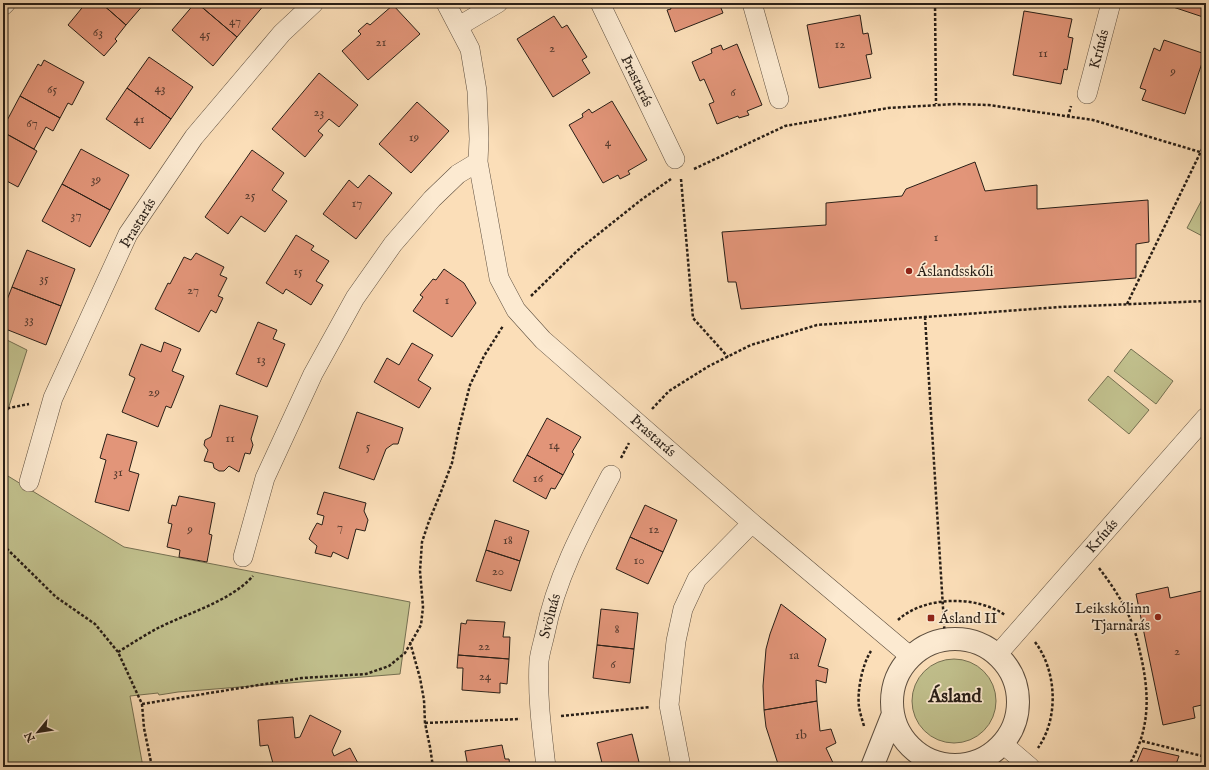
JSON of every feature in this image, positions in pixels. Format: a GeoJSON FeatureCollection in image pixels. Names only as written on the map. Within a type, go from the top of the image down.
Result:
{"type":"FeatureCollection","features":[{"type":"Feature","properties":{"kind":"street"},"geometry":{"type":"LineString","coordinates":[[3,6],[6,3]]}},
{"type":"Feature","properties":{"kind":"street","name":"Þrastarás"},"geometry":{"type":"LineString","coordinates":[[29,482],[53,398],[128,234],[194,137],[282,33],[314,3]]}},
{"type":"Feature","properties":{"kind":"street","name":"Þrastarás"},"geometry":{"type":"LineString","coordinates":[[446,3],[470,49],[477,91],[478,162],[499,278],[516,310],[543,340],[752,523],[911,657]]}},
{"type":"Feature","properties":{"kind":"street"},"geometry":{"type":"LineString","coordinates":[[459,26],[498,3]]}},
{"type":"Feature","properties":{"kind":"street","name":"Þrastarás"},"geometry":{"type":"LineString","coordinates":[[600,3],[675,159]]}},
{"type":"Feature","properties":{"kind":"street"},"geometry":{"type":"LineString","coordinates":[[752,3],[779,99]]}},
{"type":"Feature","properties":{"kind":"street","name":"Kríuás"},"geometry":{"type":"LineString","coordinates":[[1087,94],[1111,3]]}},
{"type":"Feature","properties":{"kind":"street"},"geometry":{"type":"LineString","coordinates":[[242,557],[265,478],[313,374],[354,298],[393,244],[432,199],[458,174],[478,162]]}},
{"type":"Feature","properties":{"kind":"street","name":"Kríuás"},"geometry":{"type":"LineString","coordinates":[[997,655],[1206,417]]}},
{"type":"Feature","properties":{"kind":"street","name":"Svöluás"},"geometry":{"type":"LineString","coordinates":[[546,767],[541,718],[539,660],[548,615],[561,577],[583,528],[611,475]]}},
{"type":"Feature","properties":{"kind":"street"},"geometry":{"type":"LineString","coordinates":[[680,767],[669,705],[676,641],[683,609],[697,579],[752,523]]}},
{"type":"Feature","properties":{"kind":"street"},"geometry":{"type":"LineString","coordinates":[[964,639],[982,645],[997,655],[1010,670],[1017,688],[1018,708],[1013,727],[1003,744],[988,756],[969,764],[949,765],[925,763],[901,733],[894,714],[893,693],[899,674],[911,657],[921,649],[932,643],[945,640],[964,639]]}},
{"type":"Feature","properties":{"kind":"street"},"geometry":{"type":"LineString","coordinates":[[872,767],[894,714]]}},
{"type":"Feature","properties":{"kind":"street"},"geometry":{"type":"LineString","coordinates":[[1003,744],[1028,766]]}},
{"type":"Feature","properties":{"kind":"path"},"geometry":{"type":"LineString","coordinates":[[935,3],[936,105]]}},
{"type":"Feature","properties":{"kind":"path"},"geometry":{"type":"LineString","coordinates":[[690,171],[785,126],[888,108],[956,104],[989,105],[1093,120],[1206,155]]}},
{"type":"Feature","properties":{"kind":"path"},"geometry":{"type":"LineString","coordinates":[[1127,304],[1206,140]]}},
{"type":"Feature","properties":{"kind":"path"},"geometry":{"type":"LineString","coordinates":[[142,704],[302,678],[366,674],[389,666],[405,653],[421,625],[423,607],[420,571],[422,542],[452,462],[458,428],[470,385],[484,356],[506,320],[577,251],[641,200],[672,179],[681,175],[693,318],[728,357]]}},
{"type":"Feature","properties":{"kind":"path"},"geometry":{"type":"LineString","coordinates":[[611,475],[639,424],[669,391],[709,366],[751,345],[817,325],[1060,307],[1206,302]]}},
{"type":"Feature","properties":{"kind":"path"},"geometry":{"type":"LineString","coordinates":[[925,317],[945,640]]}},
{"type":"Feature","properties":{"kind":"path"},"geometry":{"type":"LineString","coordinates":[[3,545],[56,598],[95,624],[118,652],[142,704],[144,728],[152,767]]}},
{"type":"Feature","properties":{"kind":"path"},"geometry":{"type":"LineString","coordinates":[[1088,552],[1113,588],[1131,621],[1138,639],[1147,689],[1147,706],[1142,741],[1128,767]]}},
{"type":"Feature","properties":{"kind":"path"},"geometry":{"type":"LineString","coordinates":[[118,652],[158,628],[212,604],[249,581],[256,573],[254,566],[242,557]]}},
{"type":"Feature","properties":{"kind":"path"},"geometry":{"type":"LineString","coordinates":[[410,642],[420,678],[424,700],[425,723],[433,767]]}},
{"type":"Feature","properties":{"kind":"path"},"geometry":{"type":"LineString","coordinates":[[1028,766],[1044,739],[1053,710],[1052,680],[1042,651]]}},
{"type":"Feature","properties":{"kind":"path"},"geometry":{"type":"LineString","coordinates":[[1142,741],[1206,757]]}},
{"type":"Feature","properties":{"kind":"shaded area"},"geometry":{"type":"Polygon","coordinates":[[[1206,192],[1206,238],[1187,228],[1206,192]]]}},
{"type":"Feature","properties":{"kind":"shaded area"},"geometry":{"type":"Polygon","coordinates":[[[3,338],[27,350],[3,425],[3,338]]]}},
{"type":"Feature","properties":{"kind":"shaded area"},"geometry":{"type":"Polygon","coordinates":[[[1131,349],[1173,381],[1156,404],[1114,371],[1131,349]]]}},
{"type":"Feature","properties":{"kind":"shaded area"},"geometry":{"type":"Polygon","coordinates":[[[1108,376],[1149,410],[1129,434],[1088,400],[1108,376]]]}},
{"type":"Feature","properties":{"kind":"shaded area"},"geometry":{"type":"Polygon","coordinates":[[[3,473],[124,547],[410,602],[400,674],[178,692],[159,695],[158,693],[130,696],[143,767],[3,767],[3,473]]]}},
{"type":"Feature","properties":{"kind":"shaded area"},"geometry":{"type":"Polygon","coordinates":[[[954,659],[970,662],[984,671],[993,685],[996,701],[993,717],[984,731],[970,740],[954,743],[938,740],[924,731],[915,717],[912,701],[915,685],[924,671],[938,662],[954,659]]]}},
{"type":"Feature","properties":{"kind":"building"},"geometry":{"type":"Polygon","coordinates":[[[86,3],[101,3],[126,25],[115,39],[117,41],[104,56],[68,25],[86,3]]]}},
{"type":"Feature","properties":{"kind":"building"},"geometry":{"type":"Polygon","coordinates":[[[101,3],[145,3],[126,25],[101,3]]]}},
{"type":"Feature","properties":{"kind":"building"},"geometry":{"type":"Polygon","coordinates":[[[195,3],[197,3],[237,37],[213,66],[172,30],[195,3]]]}},
{"type":"Feature","properties":{"kind":"building"},"geometry":{"type":"Polygon","coordinates":[[[197,3],[264,3],[265,4],[237,37],[197,3]]]}},
{"type":"Feature","properties":{"kind":"building"},"geometry":{"type":"Polygon","coordinates":[[[669,3],[719,3],[723,13],[675,32],[667,10],[671,9],[669,3]]]}},
{"type":"Feature","properties":{"kind":"building"},"geometry":{"type":"Polygon","coordinates":[[[1168,3],[1206,3],[1206,18],[1167,5],[1168,3]]]}},
{"type":"Feature","properties":{"kind":"building"},"geometry":{"type":"Polygon","coordinates":[[[393,5],[420,34],[368,80],[342,51],[361,34],[358,31],[367,23],[370,25],[393,5]]]}},
{"type":"Feature","properties":{"kind":"building"},"geometry":{"type":"Polygon","coordinates":[[[1024,11],[1072,19],[1068,37],[1073,38],[1067,70],[1064,69],[1061,84],[1013,75],[1024,11]]]}},
{"type":"Feature","properties":{"kind":"building"},"geometry":{"type":"Polygon","coordinates":[[[860,15],[863,34],[868,33],[872,54],[866,55],[871,78],[819,88],[807,25],[860,15]]]}},
{"type":"Feature","properties":{"kind":"building"},"geometry":{"type":"Polygon","coordinates":[[[554,16],[562,28],[567,25],[587,57],[582,60],[590,73],[553,97],[517,39],[554,16]]]}},
{"type":"Feature","properties":{"kind":"building"},"geometry":{"type":"Polygon","coordinates":[[[1164,40],[1205,54],[1185,114],[1142,100],[1146,90],[1140,88],[1154,48],[1160,51],[1164,40]]]}},
{"type":"Feature","properties":{"kind":"building"},"geometry":{"type":"Polygon","coordinates":[[[737,44],[762,105],[747,111],[749,115],[739,118],[738,116],[717,124],[709,104],[714,102],[704,79],[700,81],[692,62],[712,53],[711,49],[721,45],[723,50],[737,44]]]}},
{"type":"Feature","properties":{"kind":"building"},"geometry":{"type":"Polygon","coordinates":[[[149,57],[193,87],[171,119],[127,88],[149,57]]]}},
{"type":"Feature","properties":{"kind":"building"},"geometry":{"type":"Polygon","coordinates":[[[44,60],[84,82],[72,105],[68,103],[60,118],[20,96],[38,64],[41,66],[44,60]]]}},
{"type":"Feature","properties":{"kind":"building"},"geometry":{"type":"Polygon","coordinates":[[[319,73],[358,105],[339,127],[329,119],[318,131],[323,135],[305,157],[272,129],[319,73]]]}},
{"type":"Feature","properties":{"kind":"building"},"geometry":{"type":"Polygon","coordinates":[[[127,88],[171,119],[150,149],[106,119],[127,88]]]}},
{"type":"Feature","properties":{"kind":"building"},"geometry":{"type":"Polygon","coordinates":[[[20,96],[60,118],[53,131],[46,127],[34,149],[3,132],[3,128],[20,96]]]}},
{"type":"Feature","properties":{"kind":"building"},"geometry":{"type":"Polygon","coordinates":[[[612,101],[647,160],[628,171],[630,174],[620,179],[618,175],[603,183],[569,125],[583,117],[582,114],[589,109],[592,113],[612,101]]]}},
{"type":"Feature","properties":{"kind":"building"},"geometry":{"type":"Polygon","coordinates":[[[417,102],[449,131],[411,173],[379,144],[417,102]]]}},
{"type":"Feature","properties":{"kind":"building"},"geometry":{"type":"Polygon","coordinates":[[[3,132],[37,151],[18,187],[3,179],[3,132]]]}},
{"type":"Feature","properties":{"kind":"building"},"geometry":{"type":"Polygon","coordinates":[[[81,149],[129,175],[110,210],[62,184],[81,149]]]}},
{"type":"Feature","properties":{"kind":"building"},"geometry":{"type":"Polygon","coordinates":[[[252,150],[284,173],[272,190],[287,201],[265,232],[241,216],[228,234],[205,217],[252,150]]]}},
{"type":"Feature","properties":{"kind":"building"},"geometry":{"type":"Polygon","coordinates":[[[975,162],[985,191],[1037,185],[1037,209],[1148,200],[1149,242],[1136,244],[1136,278],[741,309],[736,282],[728,282],[722,232],[826,225],[826,203],[902,196],[906,189],[975,162]]]}},
{"type":"Feature","properties":{"kind":"building"},"geometry":{"type":"Polygon","coordinates":[[[369,175],[392,193],[356,239],[323,214],[349,180],[358,188],[369,175]]]}},
{"type":"Feature","properties":{"kind":"building"},"geometry":{"type":"Polygon","coordinates":[[[62,184],[110,210],[90,247],[42,221],[62,184]]]}},
{"type":"Feature","properties":{"kind":"building"},"geometry":{"type":"Polygon","coordinates":[[[296,235],[314,246],[311,250],[329,261],[316,281],[323,285],[311,305],[286,289],[283,294],[266,283],[296,235]]]}},
{"type":"Feature","properties":{"kind":"building"},"geometry":{"type":"Polygon","coordinates":[[[27,250],[75,269],[61,306],[12,287],[27,250]]]}},
{"type":"Feature","properties":{"kind":"building"},"geometry":{"type":"Polygon","coordinates":[[[196,253],[224,267],[220,275],[227,278],[218,296],[223,298],[216,313],[211,310],[199,332],[155,309],[168,283],[170,284],[184,257],[191,260],[196,253]]]}},
{"type":"Feature","properties":{"kind":"building"},"geometry":{"type":"Polygon","coordinates":[[[444,269],[464,283],[476,303],[452,337],[413,311],[423,297],[420,295],[433,279],[436,280],[444,269]]]}},
{"type":"Feature","properties":{"kind":"building"},"geometry":{"type":"Polygon","coordinates":[[[12,287],[61,306],[46,345],[3,328],[3,310],[12,287]]]}},
{"type":"Feature","properties":{"kind":"building"},"geometry":{"type":"Polygon","coordinates":[[[258,322],[277,330],[273,339],[285,344],[267,387],[236,374],[258,322]]]}},
{"type":"Feature","properties":{"kind":"building"},"geometry":{"type":"Polygon","coordinates":[[[164,342],[181,349],[172,371],[184,376],[171,408],[166,406],[158,427],[122,412],[135,378],[129,375],[141,344],[161,352],[164,342]]]}},
{"type":"Feature","properties":{"kind":"building"},"geometry":{"type":"Polygon","coordinates":[[[412,343],[433,355],[418,380],[431,388],[419,408],[374,382],[387,358],[399,365],[412,343]]]}},
{"type":"Feature","properties":{"kind":"building"},"geometry":{"type":"Polygon","coordinates":[[[220,405],[258,416],[251,439],[253,445],[250,454],[245,453],[239,472],[229,466],[224,471],[219,471],[214,468],[213,463],[204,461],[208,450],[204,445],[205,440],[211,437],[220,405]]]}},
{"type":"Feature","properties":{"kind":"building"},"geometry":{"type":"Polygon","coordinates":[[[357,412],[403,428],[398,444],[393,444],[386,449],[374,480],[339,468],[357,412]]]}},
{"type":"Feature","properties":{"kind":"building"},"geometry":{"type":"Polygon","coordinates":[[[547,418],[581,437],[572,452],[574,454],[563,475],[527,455],[547,418]]]}},
{"type":"Feature","properties":{"kind":"building"},"geometry":{"type":"Polygon","coordinates":[[[107,434],[137,442],[129,471],[139,474],[129,511],[95,502],[106,460],[100,458],[107,434]]]}},
{"type":"Feature","properties":{"kind":"building"},"geometry":{"type":"Polygon","coordinates":[[[527,455],[563,475],[555,489],[551,488],[546,499],[513,481],[527,455]]]}},
{"type":"Feature","properties":{"kind":"building"},"geometry":{"type":"Polygon","coordinates":[[[324,492],[366,503],[364,511],[368,520],[365,531],[356,529],[348,559],[333,552],[331,557],[315,553],[317,546],[309,539],[317,523],[322,525],[324,516],[317,514],[324,492]]]}},
{"type":"Feature","properties":{"kind":"building"},"geometry":{"type":"Polygon","coordinates":[[[179,496],[215,503],[209,534],[212,535],[207,562],[179,557],[180,550],[167,547],[172,524],[168,523],[172,505],[176,506],[179,496]]]}},
{"type":"Feature","properties":{"kind":"building"},"geometry":{"type":"Polygon","coordinates":[[[645,505],[677,520],[663,552],[630,537],[645,505]]]}},
{"type":"Feature","properties":{"kind":"building"},"geometry":{"type":"Polygon","coordinates":[[[495,520],[529,531],[520,561],[486,550],[495,520]]]}},
{"type":"Feature","properties":{"kind":"building"},"geometry":{"type":"Polygon","coordinates":[[[630,537],[663,552],[648,584],[616,569],[630,537]]]}},
{"type":"Feature","properties":{"kind":"building"},"geometry":{"type":"Polygon","coordinates":[[[486,550],[520,561],[511,591],[476,581],[486,550]]]}},
{"type":"Feature","properties":{"kind":"building"},"geometry":{"type":"Polygon","coordinates":[[[1168,587],[1170,598],[1206,590],[1206,704],[1193,707],[1195,718],[1163,725],[1136,594],[1168,587]]]}},
{"type":"Feature","properties":{"kind":"building"},"geometry":{"type":"Polygon","coordinates":[[[781,604],[826,639],[818,666],[828,669],[826,683],[816,680],[817,701],[764,710],[763,686],[766,649],[781,604]]]}},
{"type":"Feature","properties":{"kind":"building"},"geometry":{"type":"Polygon","coordinates":[[[601,609],[638,613],[634,649],[597,645],[601,609]]]}},
{"type":"Feature","properties":{"kind":"building"},"geometry":{"type":"Polygon","coordinates":[[[467,620],[505,622],[503,637],[510,637],[509,659],[458,655],[461,623],[466,624],[467,620]]]}},
{"type":"Feature","properties":{"kind":"building"},"geometry":{"type":"Polygon","coordinates":[[[597,645],[634,649],[630,683],[593,678],[597,645]]]}},
{"type":"Feature","properties":{"kind":"building"},"geometry":{"type":"Polygon","coordinates":[[[458,655],[509,659],[507,684],[500,683],[500,693],[462,690],[463,668],[457,668],[458,655]]]}},
{"type":"Feature","properties":{"kind":"building"},"geometry":{"type":"Polygon","coordinates":[[[817,701],[820,731],[831,729],[836,743],[826,748],[835,767],[779,767],[766,727],[764,710],[817,701]]]}},
{"type":"Feature","properties":{"kind":"building"},"geometry":{"type":"Polygon","coordinates":[[[310,715],[341,731],[332,751],[334,756],[350,748],[360,767],[309,767],[307,764],[297,767],[274,767],[268,745],[260,746],[258,720],[293,717],[295,738],[300,737],[310,715]]]}},
{"type":"Feature","properties":{"kind":"building"},"geometry":{"type":"Polygon","coordinates":[[[632,734],[640,766],[603,767],[597,743],[632,734]]]}},
{"type":"Feature","properties":{"kind":"building"},"geometry":{"type":"Polygon","coordinates":[[[502,745],[505,759],[509,759],[510,767],[468,767],[465,751],[502,745]]]}},
{"type":"Feature","properties":{"kind":"building"},"geometry":{"type":"Polygon","coordinates":[[[1143,748],[1179,756],[1175,767],[1135,767],[1143,748]]]}},
{"type":"Feature","properties":{"kind":"place","name":"Áslandsskóli"},"geometry":{"type":"Point","coordinates":[909,271]}},
{"type":"Feature","properties":{"kind":"place","name":"Leikskólinn Tjarnarás"},"geometry":{"type":"Point","coordinates":[1158,617]}},
{"type":"Feature","properties":{"kind":"place","name":"Ásland II"},"geometry":{"type":"Point","coordinates":[931,618]}},
{"type":"Feature","properties":{"kind":"district","name":"Ásland"},"geometry":{"type":"Point","coordinates":[955,697]}}]}
